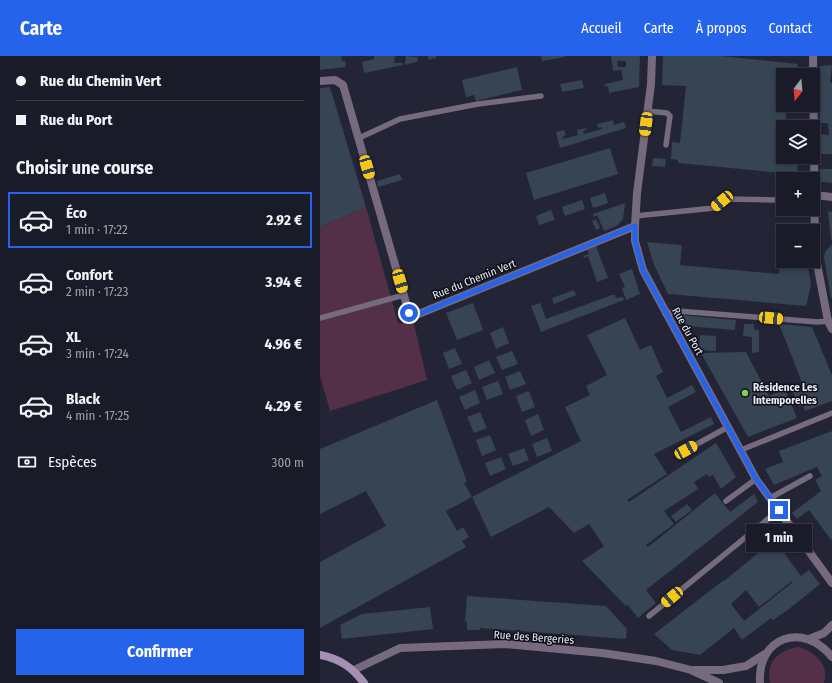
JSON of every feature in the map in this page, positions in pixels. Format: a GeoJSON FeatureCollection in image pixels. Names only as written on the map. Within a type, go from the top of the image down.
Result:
{"type":"FeatureCollection","features":[{"type":"Feature","properties":{"kind":"main road"},"geometry":{"type":"LineString","coordinates":[[320,655],[333,658],[354,670],[364,683]]}},
{"type":"Feature","properties":{"kind":"street","name":"Rue du Port"},"geometry":{"type":"LineString","coordinates":[[652,56],[635,216],[635,241],[643,270],[665,314],[742,450],[756,479],[832,582]]}},
{"type":"Feature","properties":{"kind":"street"},"geometry":{"type":"LineString","coordinates":[[813,56],[815,172]]}},
{"type":"Feature","properties":{"kind":"street","name":"Rue du Chemin Vert"},"geometry":{"type":"LineString","coordinates":[[320,81],[335,80],[343,85],[409,313],[416,315],[635,226]]}},
{"type":"Feature","properties":{"kind":"street"},"geometry":{"type":"LineString","coordinates":[[820,196],[832,197]]}},
{"type":"Feature","properties":{"kind":"street"},"geometry":{"type":"LineString","coordinates":[[815,216],[815,253],[832,329]]}},
{"type":"Feature","properties":{"kind":"street"},"geometry":{"type":"LineString","coordinates":[[810,639],[824,633],[832,625]]}},
{"type":"Feature","properties":{"kind":"street","name":"Rue des Bergeries"},"geometry":{"type":"LineString","coordinates":[[691,670],[723,670],[746,666],[765,654],[777,643],[793,637],[810,639]]}},
{"type":"Feature","properties":{"kind":"street"},"geometry":{"type":"LineString","coordinates":[[810,639],[823,646],[832,657]]}},
{"type":"Feature","properties":{"kind":"street","name":"Rue des Bergeries"},"geometry":{"type":"LineString","coordinates":[[354,670],[400,648],[505,644],[602,653],[656,661],[691,670],[719,683]]}},
{"type":"Feature","properties":{"kind":"street"},"geometry":{"type":"LineString","coordinates":[[760,683],[759,670],[765,654]]}},
{"type":"Feature","properties":{"kind":"lane"},"geometry":{"type":"LineString","coordinates":[[359,138],[400,119],[478,104],[541,96]]}},
{"type":"Feature","properties":{"kind":"lane"},"geometry":{"type":"LineString","coordinates":[[647,111],[667,113],[670,116],[666,145]]}},
{"type":"Feature","properties":{"kind":"lane"},"geometry":{"type":"LineString","coordinates":[[635,216],[714,208],[722,201],[729,199],[776,200]]}},
{"type":"Feature","properties":{"kind":"lane"},"geometry":{"type":"LineString","coordinates":[[320,318],[404,295]]}},
{"type":"Feature","properties":{"kind":"lane"},"geometry":{"type":"LineString","coordinates":[[665,314],[677,311],[818,322],[830,321]]}},
{"type":"Feature","properties":{"kind":"lane"},"geometry":{"type":"LineString","coordinates":[[742,450],[832,413]]}},
{"type":"Feature","properties":{"kind":"lane"},"geometry":{"type":"LineString","coordinates":[[686,450],[728,427]]}},
{"type":"Feature","properties":{"kind":"lane"},"geometry":{"type":"LineString","coordinates":[[770,498],[810,476]]}},
{"type":"Feature","properties":{"kind":"lane"},"geometry":{"type":"LineString","coordinates":[[726,501],[756,479]]}},
{"type":"Feature","properties":{"kind":"lane"},"geometry":{"type":"LineString","coordinates":[[649,616],[779,510]]}},
{"type":"Feature","properties":{"kind":"shaded area"},"geometry":{"type":"Polygon","coordinates":[[[366,207],[398,323],[414,324],[427,380],[330,411],[320,376],[320,227],[366,207]]]}},
{"type":"Feature","properties":{"kind":"shaded area"},"geometry":{"type":"Polygon","coordinates":[[[799,647],[810,652],[820,660],[825,670],[824,683],[770,683],[770,669],[776,658],[780,654],[792,648],[799,647]]]}},
{"type":"Feature","properties":{"kind":"building"},"geometry":{"type":"Polygon","coordinates":[[[320,56],[341,56],[342,61],[345,61],[346,67],[320,70],[320,56]]]}},
{"type":"Feature","properties":{"kind":"building"},"geometry":{"type":"Polygon","coordinates":[[[374,56],[395,56],[394,63],[402,63],[403,65],[364,73],[362,62],[374,59],[374,56]]]}},
{"type":"Feature","properties":{"kind":"building"},"geometry":{"type":"Polygon","coordinates":[[[406,56],[418,57],[417,62],[405,65],[406,56]]]}},
{"type":"Feature","properties":{"kind":"building"},"geometry":{"type":"Polygon","coordinates":[[[428,56],[436,56],[436,58],[428,60],[428,56]]]}},
{"type":"Feature","properties":{"kind":"building"},"geometry":{"type":"Polygon","coordinates":[[[541,56],[565,56],[565,57],[542,61],[541,56]]]}},
{"type":"Feature","properties":{"kind":"building"},"geometry":{"type":"Polygon","coordinates":[[[611,56],[640,56],[639,87],[609,93],[608,86],[605,87],[605,84],[623,80],[621,70],[613,71],[611,56]],[[617,61],[618,67],[626,67],[626,61],[617,61]]]}},
{"type":"Feature","properties":{"kind":"building"},"geometry":{"type":"Polygon","coordinates":[[[663,56],[721,56],[798,64],[797,68],[776,68],[776,112],[786,112],[786,120],[776,120],[776,164],[798,164],[797,172],[776,173],[678,163],[678,160],[671,159],[672,142],[680,143],[686,86],[662,85],[663,56]]]}},
{"type":"Feature","properties":{"kind":"building"},"geometry":{"type":"Polygon","coordinates":[[[832,65],[830,83],[832,83],[832,154],[820,154],[820,134],[829,135],[828,123],[820,123],[820,66],[832,65]]]}},
{"type":"Feature","properties":{"kind":"building"},"geometry":{"type":"Polygon","coordinates":[[[517,67],[522,90],[476,101],[474,95],[466,97],[462,80],[517,67]]]}},
{"type":"Feature","properties":{"kind":"building"},"geometry":{"type":"Polygon","coordinates":[[[582,80],[584,88],[562,92],[560,84],[582,80]]]}},
{"type":"Feature","properties":{"kind":"building"},"geometry":{"type":"Polygon","coordinates":[[[330,87],[366,207],[320,227],[320,88],[330,87]]]}},
{"type":"Feature","properties":{"kind":"building"},"geometry":{"type":"Polygon","coordinates":[[[613,120],[614,125],[624,122],[626,128],[560,148],[556,132],[564,130],[566,135],[563,136],[563,139],[578,135],[577,130],[586,128],[586,130],[583,131],[584,134],[602,129],[601,127],[598,128],[597,124],[613,120]]]}},
{"type":"Feature","properties":{"kind":"building"},"geometry":{"type":"Polygon","coordinates":[[[610,148],[618,174],[534,200],[526,173],[610,148]]]}},
{"type":"Feature","properties":{"kind":"building"},"geometry":{"type":"Polygon","coordinates":[[[653,158],[666,159],[665,167],[652,166],[653,158]]]}},
{"type":"Feature","properties":{"kind":"building"},"geometry":{"type":"Polygon","coordinates":[[[820,169],[832,169],[832,183],[821,182],[820,169]]]}},
{"type":"Feature","properties":{"kind":"building"},"geometry":{"type":"Polygon","coordinates":[[[400,174],[402,180],[378,187],[377,181],[400,174]]]}},
{"type":"Feature","properties":{"kind":"building"},"geometry":{"type":"Polygon","coordinates":[[[605,193],[608,203],[593,208],[590,198],[605,193]]]}},
{"type":"Feature","properties":{"kind":"building"},"geometry":{"type":"Polygon","coordinates":[[[582,200],[585,209],[565,216],[562,207],[582,200]]]}},
{"type":"Feature","properties":{"kind":"building"},"geometry":{"type":"Polygon","coordinates":[[[625,203],[623,219],[617,226],[604,231],[597,215],[594,217],[593,214],[625,203]]]}},
{"type":"Feature","properties":{"kind":"building"},"geometry":{"type":"Polygon","coordinates":[[[551,210],[555,220],[539,225],[536,216],[551,210]]]}},
{"type":"Feature","properties":{"kind":"building"},"geometry":{"type":"Polygon","coordinates":[[[828,211],[832,212],[832,240],[831,240],[828,211]]]}},
{"type":"Feature","properties":{"kind":"building"},"geometry":{"type":"Polygon","coordinates":[[[596,219],[600,228],[596,230],[592,221],[596,219]]]}},
{"type":"Feature","properties":{"kind":"building"},"geometry":{"type":"Polygon","coordinates":[[[647,242],[682,245],[680,265],[779,274],[780,268],[808,268],[811,285],[806,306],[668,294],[654,265],[647,242]]]}},
{"type":"Feature","properties":{"kind":"building"},"geometry":{"type":"Polygon","coordinates":[[[832,244],[831,298],[824,258],[825,252],[832,244]]]}},
{"type":"Feature","properties":{"kind":"building"},"geometry":{"type":"Polygon","coordinates":[[[596,246],[608,278],[597,282],[588,256],[584,258],[583,256],[589,254],[587,249],[596,246]]]}},
{"type":"Feature","properties":{"kind":"building"},"geometry":{"type":"Polygon","coordinates":[[[632,269],[640,294],[626,300],[622,288],[625,287],[619,274],[632,269]]]}},
{"type":"Feature","properties":{"kind":"building"},"geometry":{"type":"Polygon","coordinates":[[[574,290],[576,295],[554,304],[552,298],[574,290]]]}},
{"type":"Feature","properties":{"kind":"building"},"geometry":{"type":"Polygon","coordinates":[[[615,295],[616,298],[623,297],[624,300],[541,332],[531,306],[540,303],[546,319],[615,295]]]}},
{"type":"Feature","properties":{"kind":"building"},"geometry":{"type":"Polygon","coordinates":[[[473,303],[483,330],[457,340],[446,313],[473,303]]]}},
{"type":"Feature","properties":{"kind":"building"},"geometry":{"type":"Polygon","coordinates":[[[679,315],[736,320],[735,330],[685,326],[679,315]]]}},
{"type":"Feature","properties":{"kind":"building"},"geometry":{"type":"Polygon","coordinates":[[[625,318],[640,350],[651,345],[663,372],[656,376],[667,398],[692,385],[696,392],[668,407],[681,432],[711,417],[714,424],[654,454],[667,474],[627,500],[629,502],[716,443],[736,477],[721,489],[713,475],[709,477],[707,474],[694,482],[698,489],[664,511],[674,524],[646,545],[648,547],[715,493],[730,512],[754,494],[758,502],[646,590],[656,603],[638,618],[628,605],[626,606],[582,561],[604,546],[589,524],[574,533],[549,507],[491,537],[472,497],[581,441],[565,407],[590,395],[586,386],[607,375],[587,335],[625,318]]]}},
{"type":"Feature","properties":{"kind":"building"},"geometry":{"type":"Polygon","coordinates":[[[744,324],[754,324],[754,330],[759,330],[759,352],[752,353],[752,337],[743,336],[744,324]]]}},
{"type":"Feature","properties":{"kind":"building"},"geometry":{"type":"Polygon","coordinates":[[[779,324],[812,327],[832,375],[832,401],[805,411],[803,405],[799,407],[792,390],[803,385],[779,324]]]}},
{"type":"Feature","properties":{"kind":"building"},"geometry":{"type":"Polygon","coordinates":[[[503,327],[509,343],[496,349],[490,333],[503,327]]]}},
{"type":"Feature","properties":{"kind":"building"},"geometry":{"type":"Polygon","coordinates":[[[700,335],[716,336],[716,351],[699,350],[700,335]]]}},
{"type":"Feature","properties":{"kind":"building"},"geometry":{"type":"Polygon","coordinates":[[[455,348],[462,364],[449,369],[443,353],[455,348]]]}},
{"type":"Feature","properties":{"kind":"building"},"geometry":{"type":"Polygon","coordinates":[[[512,351],[518,364],[502,370],[496,357],[512,351]]]}},
{"type":"Feature","properties":{"kind":"building","name":"Résidence Les Intemporelles"},"geometry":{"type":"Polygon","coordinates":[[[746,352],[769,396],[785,389],[797,418],[748,437],[701,353],[746,352]]]}},
{"type":"Feature","properties":{"kind":"building"},"geometry":{"type":"Polygon","coordinates":[[[489,360],[495,373],[479,380],[474,367],[489,360]]]}},
{"type":"Feature","properties":{"kind":"building"},"geometry":{"type":"Polygon","coordinates":[[[466,370],[472,383],[457,390],[451,376],[466,370]]]}},
{"type":"Feature","properties":{"kind":"building"},"geometry":{"type":"Polygon","coordinates":[[[520,371],[526,384],[510,390],[505,377],[520,371]]]}},
{"type":"Feature","properties":{"kind":"building"},"geometry":{"type":"Polygon","coordinates":[[[498,381],[503,394],[487,400],[482,387],[498,381]]]}},
{"type":"Feature","properties":{"kind":"building"},"geometry":{"type":"Polygon","coordinates":[[[475,390],[480,403],[465,410],[459,397],[475,390]]]}},
{"type":"Feature","properties":{"kind":"building"},"geometry":{"type":"Polygon","coordinates":[[[529,391],[535,407],[522,412],[516,396],[529,391]]]}},
{"type":"Feature","properties":{"kind":"building"},"geometry":{"type":"Polygon","coordinates":[[[437,400],[467,482],[464,483],[472,497],[446,511],[457,531],[463,527],[469,537],[462,541],[466,547],[320,628],[320,562],[386,526],[366,491],[320,514],[320,449],[437,400]]]}},
{"type":"Feature","properties":{"kind":"building"},"geometry":{"type":"Polygon","coordinates":[[[480,412],[487,428],[474,433],[467,417],[480,412]]]}},
{"type":"Feature","properties":{"kind":"building"},"geometry":{"type":"Polygon","coordinates":[[[538,414],[544,430],[531,436],[525,420],[538,414]]]}},
{"type":"Feature","properties":{"kind":"building"},"geometry":{"type":"Polygon","coordinates":[[[832,431],[832,541],[809,510],[797,519],[792,513],[821,491],[815,480],[822,476],[817,467],[774,485],[765,469],[783,462],[779,451],[832,431]]]}},
{"type":"Feature","properties":{"kind":"building"},"geometry":{"type":"Polygon","coordinates":[[[490,435],[496,450],[482,456],[476,440],[490,435]]]}},
{"type":"Feature","properties":{"kind":"building"},"geometry":{"type":"Polygon","coordinates":[[[547,438],[552,451],[537,457],[532,444],[547,438]]]}},
{"type":"Feature","properties":{"kind":"building"},"geometry":{"type":"Polygon","coordinates":[[[524,448],[529,460],[513,466],[508,454],[524,448]]]}},
{"type":"Feature","properties":{"kind":"building"},"geometry":{"type":"Polygon","coordinates":[[[501,457],[506,469],[490,476],[485,463],[501,457]]]}},
{"type":"Feature","properties":{"kind":"building"},"geometry":{"type":"Polygon","coordinates":[[[687,504],[692,510],[676,522],[671,516],[687,504]]]}},
{"type":"Feature","properties":{"kind":"building"},"geometry":{"type":"Polygon","coordinates":[[[774,540],[779,547],[781,546],[785,551],[784,553],[801,576],[809,570],[820,584],[789,609],[773,620],[771,618],[742,640],[734,628],[700,655],[672,650],[654,634],[724,581],[774,540]],[[792,581],[759,607],[746,590],[731,604],[744,621],[793,582],[792,581]]]}},
{"type":"Feature","properties":{"kind":"building"},"geometry":{"type":"Polygon","coordinates":[[[467,596],[606,606],[627,629],[626,639],[480,628],[480,630],[467,630],[467,622],[465,622],[467,596]]]}},
{"type":"Feature","properties":{"kind":"building"},"geometry":{"type":"Polygon","coordinates":[[[430,607],[433,629],[342,639],[340,625],[362,614],[430,607]]]}},
{"type":"Feature","properties":{"kind":"place","name":"Résidence Les Intemporelles"},"geometry":{"type":"Point","coordinates":[745,393]}},
{"type":"Feature","properties":{"kind":"route"},"geometry":{"type":"LineString","coordinates":[[409,313],[416,315],[635,226],[635,241],[643,270],[665,314],[742,450],[756,479],[779,510]]}}]}
